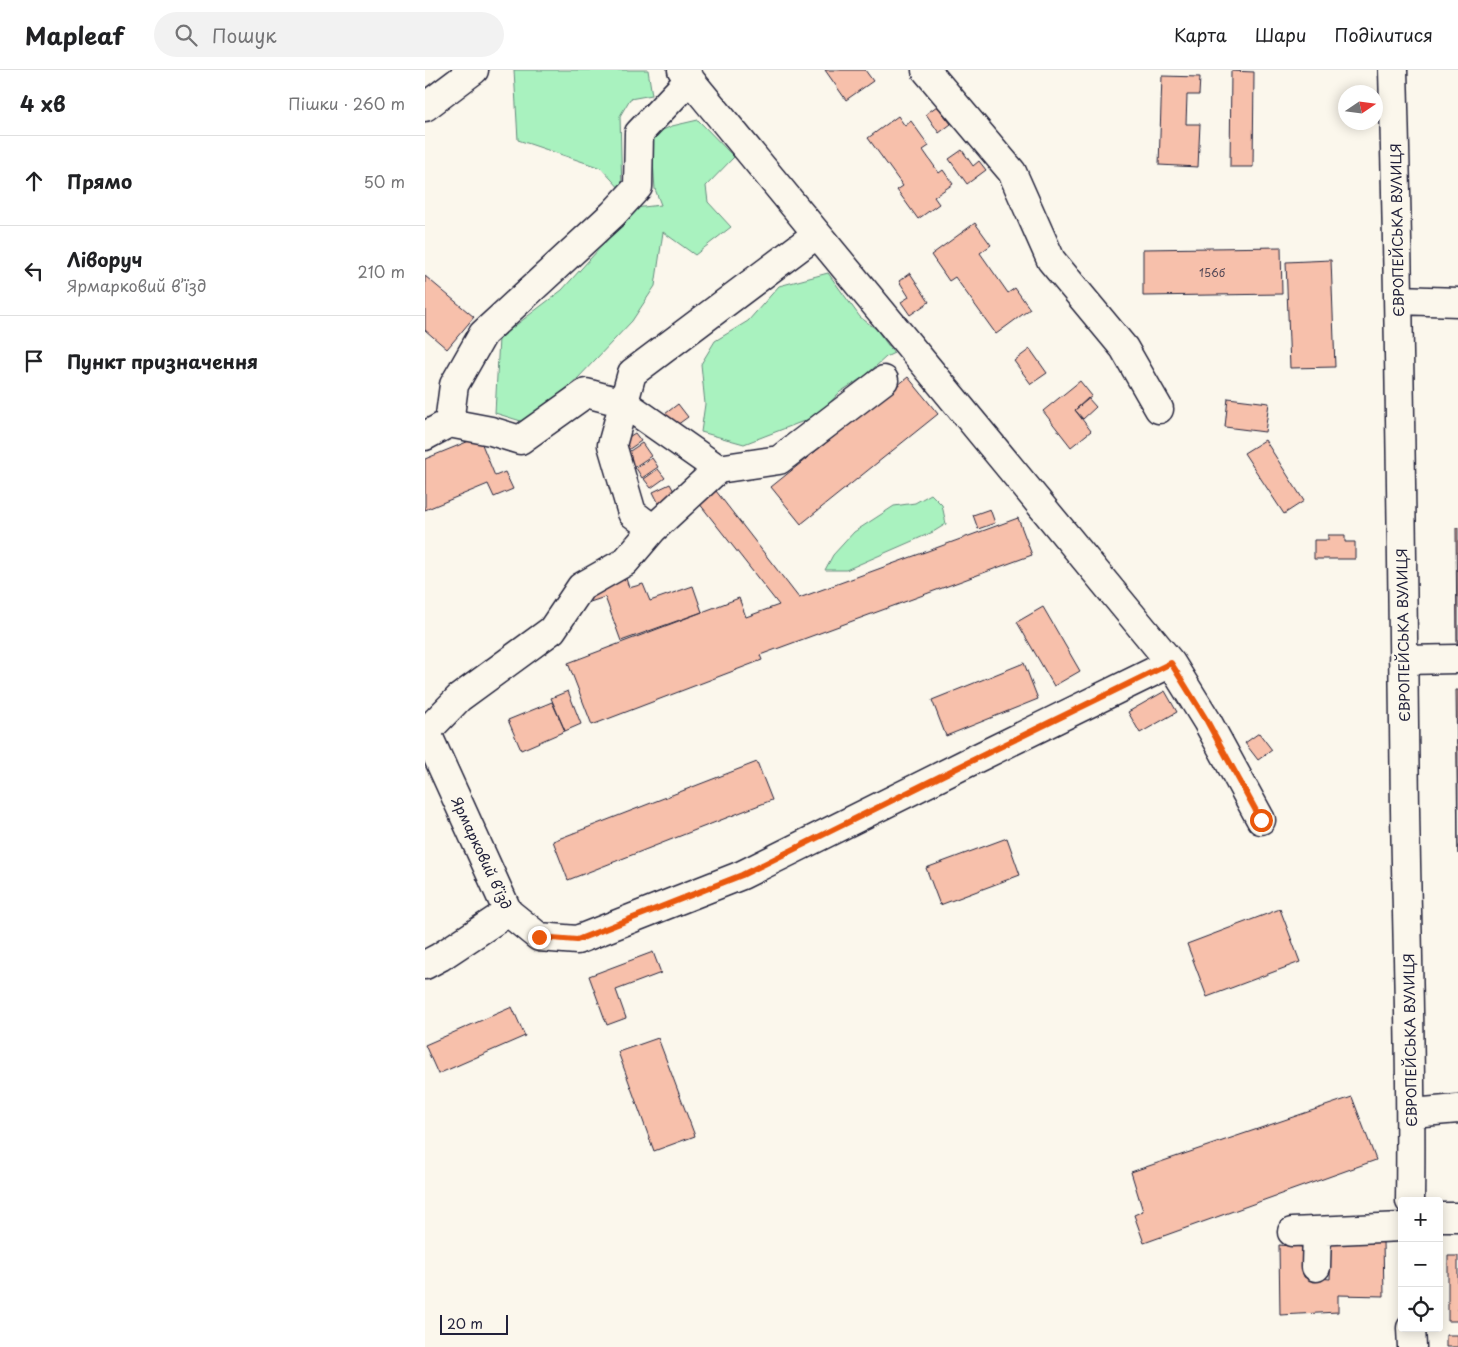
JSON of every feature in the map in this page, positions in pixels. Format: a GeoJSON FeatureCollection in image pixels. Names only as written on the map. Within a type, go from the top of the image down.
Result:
{"type":"FeatureCollection","features":[{"type":"Feature","properties":{"kind":"street"},"geometry":{"type":"LineString","coordinates":[[425,107],[474,70]]}},
{"type":"Feature","properties":{"kind":"street"},"geometry":{"type":"LineString","coordinates":[[926,70],[1012,172],[1051,260],[1124,348],[1159,409]]}},
{"type":"Feature","properties":{"kind":"street","name":"ЄВРОПЕЙСЬКА ВУЛИЦЯ"},"geometry":{"type":"LineString","coordinates":[[1393,70],[1399,300],[1405,826],[1411,1113],[1410,1197]]}},
{"type":"Feature","properties":{"kind":"street"},"geometry":{"type":"LineString","coordinates":[[449,423],[454,385],[483,334],[613,214],[639,187],[639,133],[686,74],[1171,663],[1207,721],[1261,820]]}},
{"type":"Feature","properties":{"kind":"street"},"geometry":{"type":"LineString","coordinates":[[653,529],[632,513],[612,445],[632,373],[817,234]]}},
{"type":"Feature","properties":{"kind":"street"},"geometry":{"type":"LineString","coordinates":[[1399,300],[1458,302]]}},
{"type":"Feature","properties":{"kind":"street"},"geometry":{"type":"LineString","coordinates":[[426,730],[459,698],[552,630],[581,587],[625,562],[653,529],[718,469],[779,460],[884,380]]}},
{"type":"Feature","properties":{"kind":"street"},"geometry":{"type":"LineString","coordinates":[[425,436],[449,423],[491,431],[520,440],[586,393],[623,403],[718,469]]}},
{"type":"Feature","properties":{"kind":"street"},"geometry":{"type":"LineString","coordinates":[[1403,660],[1458,660]]}},
{"type":"Feature","properties":{"kind":"street","name":"Ярмарковий вʼїзд"},"geometry":{"type":"LineString","coordinates":[[426,730],[508,912],[539,937],[577,940],[742,875],[1171,663]]}},
{"type":"Feature","properties":{"kind":"street"},"geometry":{"type":"LineString","coordinates":[[425,965],[441,958],[508,912]]}},
{"type":"Feature","properties":{"kind":"street"},"geometry":{"type":"LineString","coordinates":[[1411,1113],[1458,1109]]}},
{"type":"Feature","properties":{"kind":"street"},"geometry":{"type":"LineString","coordinates":[[1443,1217],[1458,1217]]}},
{"type":"Feature","properties":{"kind":"street"},"geometry":{"type":"LineString","coordinates":[[1316,1266],[1305,1231],[1398,1226]]}},
{"type":"Feature","properties":{"kind":"street"},"geometry":{"type":"LineString","coordinates":[[1411,1332],[1411,1347]]}},
{"type":"Feature","properties":{"kind":"green space"},"geometry":{"type":"Polygon","coordinates":[[[514,70],[648,70],[652,95],[630,99],[620,116],[622,191],[601,168],[518,140],[514,70]]]}},
{"type":"Feature","properties":{"kind":"green space"},"geometry":{"type":"Polygon","coordinates":[[[698,120],[734,157],[706,186],[708,202],[731,227],[695,255],[663,232],[655,286],[632,321],[577,379],[536,415],[524,422],[495,413],[499,338],[562,290],[634,208],[661,205],[655,189],[651,135],[672,126],[698,120]]]}},
{"type":"Feature","properties":{"kind":"green space"},"geometry":{"type":"Polygon","coordinates":[[[828,273],[860,317],[876,329],[894,353],[886,357],[865,376],[840,392],[817,416],[744,444],[701,432],[705,404],[701,364],[715,341],[748,321],[779,286],[828,273]]]}},
{"type":"Feature","properties":{"kind":"green space"},"geometry":{"type":"Polygon","coordinates":[[[931,494],[942,505],[946,524],[933,532],[846,570],[825,570],[833,555],[854,532],[894,506],[915,503],[931,494]]]}},
{"type":"Feature","properties":{"kind":"building"},"geometry":{"type":"Polygon","coordinates":[[[825,70],[865,70],[873,81],[846,100],[825,70]]]}},
{"type":"Feature","properties":{"kind":"building"},"geometry":{"type":"Polygon","coordinates":[[[1231,71],[1254,72],[1253,167],[1230,167],[1231,71]]]}},
{"type":"Feature","properties":{"kind":"building"},"geometry":{"type":"Polygon","coordinates":[[[1162,76],[1200,77],[1199,95],[1187,95],[1186,124],[1200,124],[1198,167],[1159,165],[1162,76]]]}},
{"type":"Feature","properties":{"kind":"building"},"geometry":{"type":"Polygon","coordinates":[[[937,106],[951,124],[939,133],[926,114],[937,106]]]}},
{"type":"Feature","properties":{"kind":"building"},"geometry":{"type":"Polygon","coordinates":[[[898,116],[905,126],[911,121],[929,146],[923,150],[939,173],[943,170],[953,184],[934,197],[939,204],[918,219],[897,190],[903,186],[868,138],[898,116]]]}},
{"type":"Feature","properties":{"kind":"building"},"geometry":{"type":"Polygon","coordinates":[[[962,150],[973,166],[979,161],[986,170],[967,184],[949,159],[962,150]]]}},
{"type":"Feature","properties":{"kind":"building"},"geometry":{"type":"Polygon","coordinates":[[[975,223],[991,245],[980,253],[1008,293],[1015,288],[1030,309],[996,334],[955,277],[949,281],[931,255],[975,223]]]}},
{"type":"Feature","properties":{"kind":"building"},"geometry":{"type":"Polygon","coordinates":[[[1281,247],[1282,294],[1143,296],[1143,249],[1281,247]]]}},
{"type":"Feature","properties":{"kind":"building"},"geometry":{"type":"Polygon","coordinates":[[[1331,260],[1335,367],[1290,368],[1286,262],[1331,260]]]}},
{"type":"Feature","properties":{"kind":"building"},"geometry":{"type":"Polygon","coordinates":[[[910,273],[929,302],[910,315],[901,302],[909,297],[899,281],[910,273]]]}},
{"type":"Feature","properties":{"kind":"building"},"geometry":{"type":"Polygon","coordinates":[[[425,276],[474,317],[447,349],[425,330],[425,276]]]}},
{"type":"Feature","properties":{"kind":"building"},"geometry":{"type":"Polygon","coordinates":[[[1030,349],[1047,373],[1031,384],[1014,361],[1030,349]]]}},
{"type":"Feature","properties":{"kind":"building"},"geometry":{"type":"Polygon","coordinates":[[[908,377],[938,414],[801,524],[771,487],[908,377]]]}},
{"type":"Feature","properties":{"kind":"building"},"geometry":{"type":"Polygon","coordinates":[[[1080,381],[1092,396],[1075,410],[1091,431],[1071,447],[1043,411],[1080,381]]]}},
{"type":"Feature","properties":{"kind":"building"},"geometry":{"type":"Polygon","coordinates":[[[1088,398],[1096,407],[1083,419],[1075,410],[1088,398]]]}},
{"type":"Feature","properties":{"kind":"building"},"geometry":{"type":"Polygon","coordinates":[[[1228,398],[1269,403],[1265,432],[1225,427],[1228,398]]]}},
{"type":"Feature","properties":{"kind":"building"},"geometry":{"type":"Polygon","coordinates":[[[678,404],[688,417],[670,430],[661,417],[678,404]]]}},
{"type":"Feature","properties":{"kind":"building"},"geometry":{"type":"Polygon","coordinates":[[[635,433],[641,441],[625,452],[619,443],[635,433]]]}},
{"type":"Feature","properties":{"kind":"building"},"geometry":{"type":"Polygon","coordinates":[[[479,437],[495,476],[505,472],[513,489],[494,497],[488,484],[425,510],[425,459],[479,437]]]}},
{"type":"Feature","properties":{"kind":"building"},"geometry":{"type":"Polygon","coordinates":[[[1265,440],[1304,501],[1284,514],[1244,453],[1265,440]]]}},
{"type":"Feature","properties":{"kind":"building"},"geometry":{"type":"Polygon","coordinates":[[[642,443],[651,456],[633,468],[624,455],[642,443]]]}},
{"type":"Feature","properties":{"kind":"building"},"geometry":{"type":"Polygon","coordinates":[[[652,458],[658,467],[642,478],[636,468],[652,458]]]}},
{"type":"Feature","properties":{"kind":"building"},"geometry":{"type":"Polygon","coordinates":[[[658,469],[665,478],[651,488],[644,479],[658,469]]]}},
{"type":"Feature","properties":{"kind":"building"},"geometry":{"type":"Polygon","coordinates":[[[670,484],[676,495],[659,504],[653,492],[670,484]]]}},
{"type":"Feature","properties":{"kind":"building"},"geometry":{"type":"Polygon","coordinates":[[[716,491],[799,598],[1018,518],[1032,555],[760,655],[762,660],[592,725],[568,663],[739,598],[746,617],[779,605],[699,503],[716,491]]]}},
{"type":"Feature","properties":{"kind":"building"},"geometry":{"type":"Polygon","coordinates":[[[990,509],[995,523],[978,529],[973,515],[990,509]]]}},
{"type":"Feature","properties":{"kind":"building"},"geometry":{"type":"Polygon","coordinates":[[[1456,528],[1458,528],[1458,649],[1457,649],[1456,528]]]}},
{"type":"Feature","properties":{"kind":"building"},"geometry":{"type":"Polygon","coordinates":[[[1328,535],[1345,535],[1345,542],[1355,542],[1355,559],[1314,559],[1314,540],[1328,540],[1328,535]]]}},
{"type":"Feature","properties":{"kind":"building"},"geometry":{"type":"Polygon","coordinates":[[[624,572],[629,588],[643,584],[650,601],[693,586],[702,612],[621,641],[605,597],[590,602],[586,592],[624,572]]]}},
{"type":"Feature","properties":{"kind":"building"},"geometry":{"type":"Polygon","coordinates":[[[1043,607],[1080,671],[1054,686],[1017,622],[1043,607]]]}},
{"type":"Feature","properties":{"kind":"building"},"geometry":{"type":"Polygon","coordinates":[[[1024,663],[1038,699],[946,736],[932,700],[1024,663]]]}},
{"type":"Feature","properties":{"kind":"building"},"geometry":{"type":"Polygon","coordinates":[[[1456,690],[1458,690],[1458,854],[1456,690]]]}},
{"type":"Feature","properties":{"kind":"building"},"geometry":{"type":"Polygon","coordinates":[[[568,691],[581,724],[565,731],[551,698],[568,691]]]}},
{"type":"Feature","properties":{"kind":"building"},"geometry":{"type":"Polygon","coordinates":[[[1165,691],[1177,712],[1140,733],[1128,712],[1165,691]]]}},
{"type":"Feature","properties":{"kind":"building"},"geometry":{"type":"Polygon","coordinates":[[[552,702],[565,731],[521,750],[508,720],[552,702]]]}},
{"type":"Feature","properties":{"kind":"building"},"geometry":{"type":"Polygon","coordinates":[[[1259,733],[1272,750],[1258,760],[1245,743],[1259,733]]]}},
{"type":"Feature","properties":{"kind":"building"},"geometry":{"type":"Polygon","coordinates":[[[757,762],[772,800],[568,880],[553,841],[757,762]]]}},
{"type":"Feature","properties":{"kind":"building"},"geometry":{"type":"Polygon","coordinates":[[[1007,838],[1020,875],[940,905],[926,868],[1007,838]]]}},
{"type":"Feature","properties":{"kind":"building"},"geometry":{"type":"Polygon","coordinates":[[[1280,909],[1300,962],[1207,997],[1187,944],[1280,909]]]}},
{"type":"Feature","properties":{"kind":"building"},"geometry":{"type":"Polygon","coordinates":[[[653,952],[661,973],[616,990],[626,1018],[607,1025],[589,976],[653,952]]]}},
{"type":"Feature","properties":{"kind":"building"},"geometry":{"type":"Polygon","coordinates":[[[512,1007],[525,1036],[438,1074],[425,1045],[512,1007]]]}},
{"type":"Feature","properties":{"kind":"building"},"geometry":{"type":"Polygon","coordinates":[[[658,1038],[695,1136],[654,1151],[618,1052],[658,1038]]]}},
{"type":"Feature","properties":{"kind":"building"},"geometry":{"type":"Polygon","coordinates":[[[1352,1097],[1376,1160],[1144,1243],[1134,1215],[1143,1211],[1131,1172],[1352,1097]]]}},
{"type":"Feature","properties":{"kind":"building"},"geometry":{"type":"Polygon","coordinates":[[[1331,1239],[1383,1241],[1384,1296],[1338,1295],[1338,1312],[1280,1315],[1279,1245],[1303,1247],[1304,1277],[1330,1279],[1331,1239]]]}},
{"type":"Feature","properties":{"kind":"building"},"geometry":{"type":"Polygon","coordinates":[[[1448,1256],[1458,1256],[1458,1321],[1448,1321],[1448,1256]]]}},
{"type":"Feature","properties":{"kind":"building"},"geometry":{"type":"Polygon","coordinates":[[[1446,1335],[1458,1335],[1458,1347],[1446,1347],[1446,1335]]]}},
{"type":"Feature","properties":{"kind":"route"},"geometry":{"type":"LineString","coordinates":[[539,937],[577,940],[742,875],[1171,663],[1207,721],[1261,820]]}}]}
